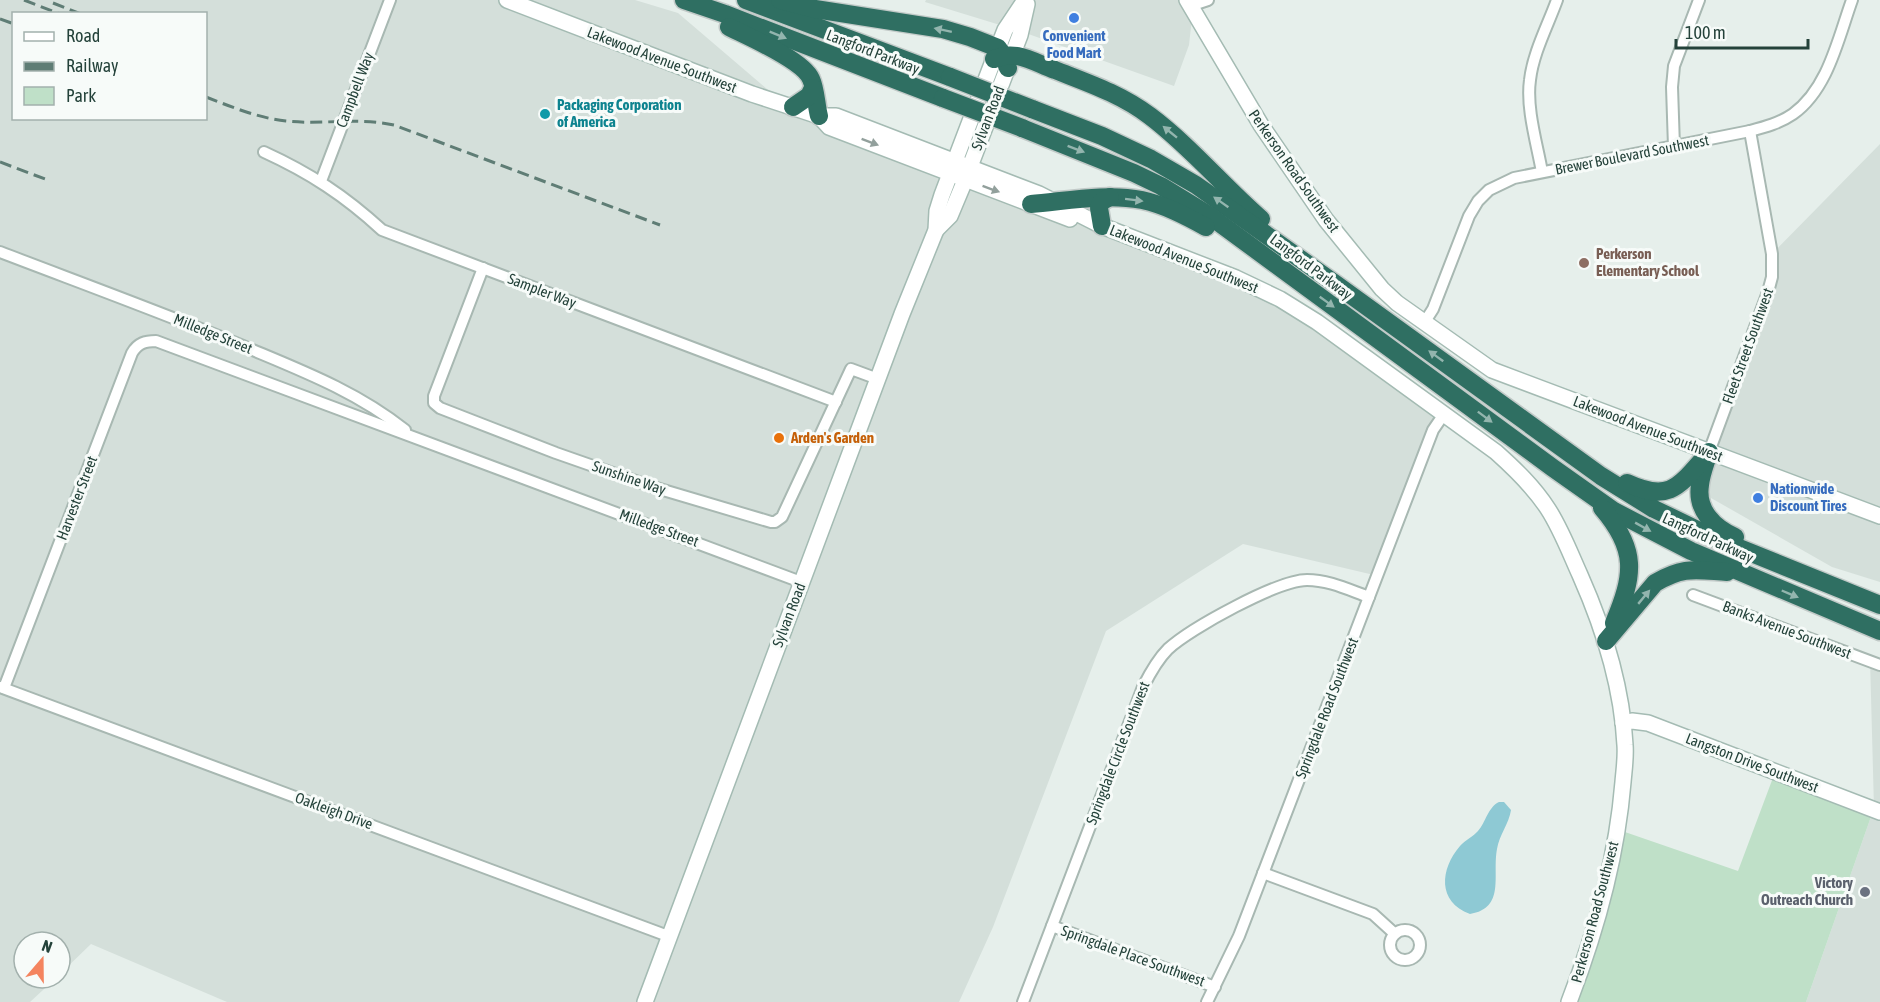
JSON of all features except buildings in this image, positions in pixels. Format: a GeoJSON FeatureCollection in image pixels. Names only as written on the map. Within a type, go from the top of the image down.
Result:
{"type":"FeatureCollection","features":[{"type":"Feature","properties":{"kind":"highway"},"geometry":{"type":"LineString","coordinates":[[677,0],[789,58],[806,72],[813,88],[819,116]]}},
{"type":"Feature","properties":{"kind":"highway","name":"Langford Parkway"},"geometry":{"type":"LineString","coordinates":[[684,0],[1115,164],[1161,186],[1210,216],[1593,497],[1647,530],[1742,574],[1880,631]]}},
{"type":"Feature","properties":{"kind":"highway","name":"Langford Parkway"},"geometry":{"type":"LineString","coordinates":[[746,0],[1102,135],[1178,175],[1196,185],[1337,285],[1601,476],[1654,509],[1712,537],[1880,605]]}},
{"type":"Feature","properties":{"kind":"highway"},"geometry":{"type":"LineString","coordinates":[[780,0],[815,9],[943,29],[970,37],[1003,57],[1101,88],[1149,115],[1178,139],[1249,208],[1337,285]]}},
{"type":"Feature","properties":{"kind":"highway"},"geometry":{"type":"LineString","coordinates":[[793,107],[808,96],[813,88]]}},
{"type":"Feature","properties":{"kind":"highway"},"geometry":{"type":"LineString","coordinates":[[1102,226],[1099,208],[1101,202],[1110,197]]}},
{"type":"Feature","properties":{"kind":"highway"},"geometry":{"type":"LineString","coordinates":[[1031,204],[1110,197],[1143,200],[1175,210],[1280,268]]}},
{"type":"Feature","properties":{"kind":"highway"},"geometry":{"type":"LineString","coordinates":[[1586,464],[1642,490],[1661,492],[1675,488],[1686,479],[1709,452]]}},
{"type":"Feature","properties":{"kind":"highway"},"geometry":{"type":"LineString","coordinates":[[1709,452],[1700,486],[1701,501],[1706,515],[1719,531],[1780,557],[1798,571]]}},
{"type":"Feature","properties":{"kind":"highway"},"geometry":{"type":"LineString","coordinates":[[1593,497],[1621,531],[1630,565],[1629,583],[1625,596],[1606,641]]}},
{"type":"Feature","properties":{"kind":"highway"},"geometry":{"type":"LineString","coordinates":[[1606,641],[1655,583],[1673,573],[1694,569],[1742,574]]}},
{"type":"Feature","properties":{"kind":"street","name":"Campbell Way"},"geometry":{"type":"LineString","coordinates":[[321,181],[390,0]]}},
{"type":"Feature","properties":{"kind":"street","name":"Lakewood Avenue Southwest"},"geometry":{"type":"LineString","coordinates":[[507,0],[741,90],[819,116],[830,127],[1055,202],[1102,226],[1236,278],[1280,299],[1317,322],[1444,414]]}},
{"type":"Feature","properties":{"kind":"street","name":"Sylvan Road"},"geometry":{"type":"LineString","coordinates":[[936,230],[950,216],[967,173],[1003,57],[1005,30],[1027,0]]}},
{"type":"Feature","properties":{"kind":"street"},"geometry":{"type":"LineString","coordinates":[[1189,3],[1208,0]]}},
{"type":"Feature","properties":{"kind":"street"},"geometry":{"type":"LineString","coordinates":[[1542,172],[1529,98],[1530,81],[1532,66],[1557,0]]}},
{"type":"Feature","properties":{"kind":"street"},"geometry":{"type":"LineString","coordinates":[[1674,147],[1672,87],[1674,66],[1699,0]]}},
{"type":"Feature","properties":{"kind":"street","name":"Brewer Boulevard Southwest"},"geometry":{"type":"LineString","coordinates":[[1424,323],[1433,309],[1469,216],[1478,201],[1489,190],[1502,182],[1542,172],[1674,147],[1772,125],[1793,114],[1810,98],[1822,80],[1852,0]]}},
{"type":"Feature","properties":{"kind":"street","name":"Perkerson Road Southwest"},"geometry":{"type":"LineString","coordinates":[[1189,3],[1261,125],[1326,220],[1382,289],[1424,323]]}},
{"type":"Feature","properties":{"kind":"street","name":"Sylvan Road"},"geometry":{"type":"LineString","coordinates":[[645,1002],[801,582],[936,230],[937,211],[952,167],[1003,57]]}},
{"type":"Feature","properties":{"kind":"street","name":"Fleet Street Southwest"},"geometry":{"type":"LineString","coordinates":[[1709,452],[1772,277],[1772,254],[1750,131]]}},
{"type":"Feature","properties":{"kind":"street","name":"Sampler Way"},"geometry":{"type":"LineString","coordinates":[[264,152],[321,181],[353,204],[382,230],[836,402]]}},
{"type":"Feature","properties":{"kind":"street","name":"Lakewood Avenue Southwest"},"geometry":{"type":"LineString","coordinates":[[967,173],[1031,204],[1086,225],[1102,226]]}},
{"type":"Feature","properties":{"kind":"street","name":"Milledge Street"},"geometry":{"type":"LineString","coordinates":[[0,252],[195,326],[327,381],[377,409],[415,437]]}},
{"type":"Feature","properties":{"kind":"street","name":"Sunshine Way"},"geometry":{"type":"LineString","coordinates":[[483,268],[434,396],[434,403],[440,408],[556,453],[653,487],[775,522],[782,517],[851,369],[878,379]]}},
{"type":"Feature","properties":{"kind":"street","name":"Lakewood Avenue Southwest"},"geometry":{"type":"LineString","coordinates":[[1424,323],[1492,370],[1880,516]]}},
{"type":"Feature","properties":{"kind":"street","name":"Harvester Street"},"geometry":{"type":"LineString","coordinates":[[2,687],[132,353],[136,346],[145,341],[156,340],[174,347]]}},
{"type":"Feature","properties":{"kind":"street","name":"Milledge Street"},"geometry":{"type":"LineString","coordinates":[[174,347],[801,582]]}},
{"type":"Feature","properties":{"kind":"street","name":"Perkerson Road Southwest"},"geometry":{"type":"LineString","coordinates":[[1444,414],[1496,452],[1521,474],[1548,510],[1594,607],[1614,673],[1626,747],[1621,802],[1612,855],[1593,930],[1569,1002]]}},
{"type":"Feature","properties":{"kind":"street","name":"Springdale Road Southwest"},"geometry":{"type":"LineString","coordinates":[[1207,1002],[1239,936],[1433,430],[1444,414]]}},
{"type":"Feature","properties":{"kind":"street","name":"Springdale Circle Southwest"},"geometry":{"type":"LineString","coordinates":[[1023,1002],[1143,687],[1153,668],[1166,651],[1192,631],[1271,589],[1287,583],[1306,580],[1323,582],[1369,597]]}},
{"type":"Feature","properties":{"kind":"street","name":"Banks Avenue Southwest"},"geometry":{"type":"LineString","coordinates":[[1693,596],[1726,606],[1880,665]]}},
{"type":"Feature","properties":{"kind":"street","name":"Oakleigh Drive"},"geometry":{"type":"LineString","coordinates":[[2,687],[669,936]]}},
{"type":"Feature","properties":{"kind":"street","name":"Langston Drive Southwest"},"geometry":{"type":"LineString","coordinates":[[1623,723],[1632,721],[1648,723],[1880,812]]}},
{"type":"Feature","properties":{"kind":"street"},"geometry":{"type":"LineString","coordinates":[[1263,873],[1372,914],[1395,934]]}},
{"type":"Feature","properties":{"kind":"street","name":"Springdale Place Southwest"},"geometry":{"type":"LineString","coordinates":[[1052,926],[1215,987]]}},
{"type":"Feature","properties":{"kind":"shaded area"},"geometry":{"type":"Polygon","coordinates":[[[0,0],[635,0],[678,13],[795,113],[1295,304],[1437,416],[1374,575],[1243,544],[1106,631],[993,927],[959,1002],[227,1002],[91,944],[72,962],[72,930],[12,930],[12,990],[43,990],[30,1002],[0,1002],[0,0]]]}},
{"type":"Feature","properties":{"kind":"shaded area"},"geometry":{"type":"Polygon","coordinates":[[[926,0],[1194,0],[1189,45],[1174,86],[1020,31],[925,2],[926,0]]]}},
{"type":"Feature","properties":{"kind":"shaded area"},"geometry":{"type":"Polygon","coordinates":[[[1880,144],[1880,582],[1832,567],[1697,490],[1762,309],[1771,255],[1880,144]]]}},
{"type":"Feature","properties":{"kind":"shaded area"},"geometry":{"type":"Polygon","coordinates":[[[1870,658],[1880,660],[1880,1002],[1806,1002],[1874,808],[1870,658]]]}},
{"type":"Feature","properties":{"kind":"green space"},"geometry":{"type":"Polygon","coordinates":[[[1774,775],[1874,808],[1806,1002],[1569,1002],[1622,831],[1738,871],[1774,775]]]}},
{"type":"Feature","properties":{"kind":"water"},"geometry":{"type":"Polygon","coordinates":[[[1499,802],[1504,802],[1511,810],[1497,849],[1493,898],[1489,905],[1481,911],[1470,914],[1459,909],[1447,893],[1445,884],[1448,865],[1453,855],[1478,831],[1492,807],[1499,802]]]}},
{"type":"Feature","properties":{"kind":"railway"},"geometry":{"type":"LineString","coordinates":[[24,0],[55,12]]}},
{"type":"Feature","properties":{"kind":"railway"},"geometry":{"type":"LineString","coordinates":[[53,3],[76,12]]}},
{"type":"Feature","properties":{"kind":"railway"},"geometry":{"type":"LineString","coordinates":[[0,19],[12,23]]}},
{"type":"Feature","properties":{"kind":"railway"},"geometry":{"type":"LineString","coordinates":[[207,97],[245,112],[276,120],[367,122],[394,125],[660,225]]}},
{"type":"Feature","properties":{"kind":"railway"},"geometry":{"type":"LineString","coordinates":[[0,162],[45,179]]}},
{"type":"Feature","properties":{"kind":"place","name":"Convenient Food Mart"},"geometry":{"type":"Point","coordinates":[1074,18]}},
{"type":"Feature","properties":{"kind":"place","name":"Packaging Corporation of America"},"geometry":{"type":"Point","coordinates":[545,114]}},
{"type":"Feature","properties":{"kind":"place","name":"Perkerson Elementary School"},"geometry":{"type":"Point","coordinates":[1584,263]}},
{"type":"Feature","properties":{"kind":"place","name":"Arden's Garden"},"geometry":{"type":"Point","coordinates":[779,438]}},
{"type":"Feature","properties":{"kind":"place","name":"Nationwide Discount Tires"},"geometry":{"type":"Point","coordinates":[1758,498]}},
{"type":"Feature","properties":{"kind":"place","name":"Victory Outreach Church"},"geometry":{"type":"Point","coordinates":[1865,892]}}]}
